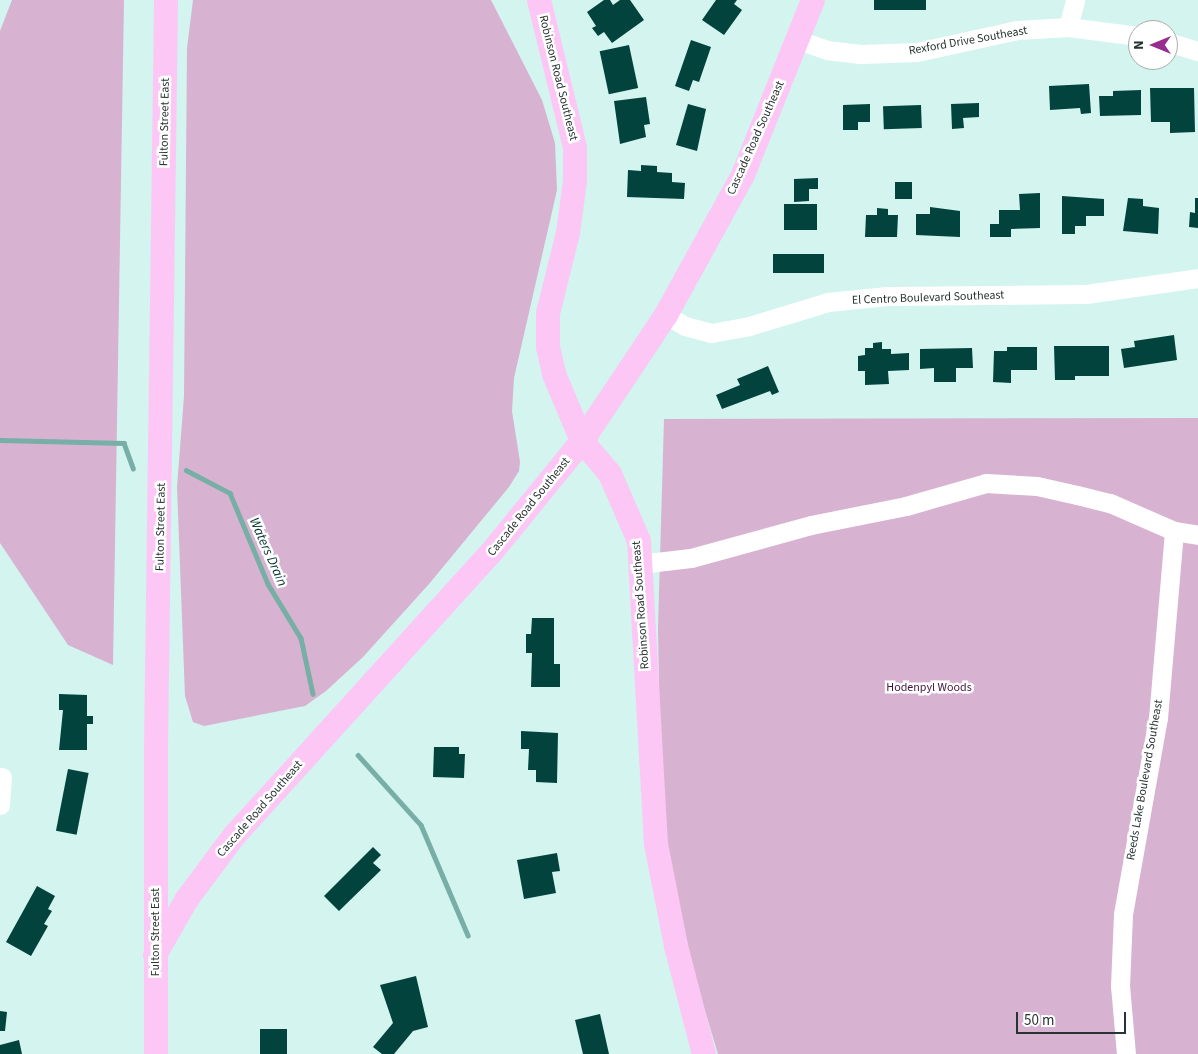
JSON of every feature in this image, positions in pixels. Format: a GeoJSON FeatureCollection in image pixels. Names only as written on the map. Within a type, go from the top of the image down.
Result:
{"type":"FeatureCollection","features":[{"type":"Feature","properties":{"kind":"main road","name":"Fulton Street East"},"geometry":{"type":"LineString","coordinates":[[156,1054],[166,0]]}},
{"type":"Feature","properties":{"kind":"main road","name":"Robinson Road Southeast"},"geometry":{"type":"LineString","coordinates":[[539,0],[576,148],[576,181],[568,233],[548,313],[548,347],[554,374],[582,441],[610,474],[639,541],[656,844],[676,946],[704,1054]]}},
{"type":"Feature","properties":{"kind":"main road","name":"Cascade Road Southeast"},"geometry":{"type":"LineString","coordinates":[[156,954],[187,899],[234,836],[490,554],[582,441],[666,315],[742,175],[813,0]]}},
{"type":"Feature","properties":{"kind":"street"},"geometry":{"type":"LineString","coordinates":[[1068,27],[1075,0]]}},
{"type":"Feature","properties":{"kind":"street","name":"Rexford Drive Southeast"},"geometry":{"type":"LineString","coordinates":[[798,40],[827,50],[862,54],[918,52],[1017,30],[1068,27],[1128,35]]}},
{"type":"Feature","properties":{"kind":"street"},"geometry":{"type":"LineString","coordinates":[[1178,45],[1198,51]]}},
{"type":"Feature","properties":{"kind":"street","name":"El Centro Boulevard Southeast"},"geometry":{"type":"LineString","coordinates":[[666,315],[685,326],[710,333],[749,326],[828,302],[887,296],[1086,294],[1198,278]]}},
{"type":"Feature","properties":{"kind":"street"},"geometry":{"type":"LineString","coordinates":[[639,564],[691,558],[811,525],[906,506],[986,483],[1037,486],[1077,495],[1110,504],[1174,531],[1198,535]]}},
{"type":"Feature","properties":{"kind":"street","name":"Reeds Lake Boulevard Southeast"},"geometry":{"type":"LineString","coordinates":[[1126,1054],[1120,986],[1123,914],[1158,718],[1174,531]]}},
{"type":"Feature","properties":{"kind":"street"},"geometry":{"type":"LineString","coordinates":[[0,805],[2,776]]}},
{"type":"Feature","properties":{"kind":"green space"},"geometry":{"type":"Polygon","coordinates":[[[12,0],[124,0],[113,665],[68,645],[0,543],[0,31],[12,0]]]}},
{"type":"Feature","properties":{"kind":"green space"},"geometry":{"type":"Polygon","coordinates":[[[193,0],[491,0],[542,100],[555,143],[557,190],[514,378],[512,411],[520,462],[519,471],[509,487],[429,584],[363,657],[326,691],[305,706],[204,726],[193,722],[185,696],[177,487],[184,396],[187,48],[193,0]]]}},
{"type":"Feature","properties":{"kind":"green space","name":"Hodenpyl Woods"},"geometry":{"type":"Polygon","coordinates":[[[1198,418],[1198,1054],[718,1054],[688,954],[670,874],[661,795],[658,628],[664,419],[1198,418]]]}},
{"type":"Feature","properties":{"kind":"building"},"geometry":{"type":"Polygon","coordinates":[[[604,0],[610,0],[613,5],[620,0],[630,0],[644,20],[612,43],[604,32],[598,36],[592,28],[596,26],[587,12],[604,0]]]}},
{"type":"Feature","properties":{"kind":"building"},"geometry":{"type":"Polygon","coordinates":[[[716,0],[737,0],[734,4],[742,10],[724,35],[702,20],[716,0]]]}},
{"type":"Feature","properties":{"kind":"building"},"geometry":{"type":"Polygon","coordinates":[[[874,0],[926,0],[926,10],[874,10],[874,0]]]}},
{"type":"Feature","properties":{"kind":"building"},"geometry":{"type":"Polygon","coordinates":[[[691,40],[711,47],[699,82],[693,80],[689,91],[675,86],[691,40]]]}},
{"type":"Feature","properties":{"kind":"building"},"geometry":{"type":"Polygon","coordinates":[[[629,45],[638,88],[609,94],[600,51],[629,45]]]}},
{"type":"Feature","properties":{"kind":"building"},"geometry":{"type":"Polygon","coordinates":[[[1089,84],[1091,113],[1081,114],[1080,108],[1050,110],[1049,86],[1089,84]]]}},
{"type":"Feature","properties":{"kind":"building"},"geometry":{"type":"Polygon","coordinates":[[[1150,88],[1194,88],[1195,132],[1170,133],[1170,122],[1151,122],[1150,88]]]}},
{"type":"Feature","properties":{"kind":"building"},"geometry":{"type":"Polygon","coordinates":[[[1141,90],[1141,115],[1100,116],[1099,96],[1113,96],[1113,91],[1141,90]]]}},
{"type":"Feature","properties":{"kind":"building"},"geometry":{"type":"Polygon","coordinates":[[[646,97],[650,124],[644,125],[646,137],[620,144],[614,101],[646,97]]]}},
{"type":"Feature","properties":{"kind":"building"},"geometry":{"type":"Polygon","coordinates":[[[979,103],[979,117],[963,118],[964,128],[952,129],[951,104],[979,103]]]}},
{"type":"Feature","properties":{"kind":"building"},"geometry":{"type":"Polygon","coordinates":[[[688,104],[706,109],[697,151],[676,145],[688,104]]]}},
{"type":"Feature","properties":{"kind":"building"},"geometry":{"type":"Polygon","coordinates":[[[870,104],[870,122],[858,122],[858,130],[843,130],[843,105],[870,104]]]}},
{"type":"Feature","properties":{"kind":"building"},"geometry":{"type":"Polygon","coordinates":[[[921,105],[922,128],[884,129],[883,106],[921,105]]]}},
{"type":"Feature","properties":{"kind":"building"},"geometry":{"type":"Polygon","coordinates":[[[641,165],[657,166],[657,172],[672,173],[672,182],[685,183],[684,199],[627,197],[628,170],[641,171],[641,165]]]}},
{"type":"Feature","properties":{"kind":"building"},"geometry":{"type":"Polygon","coordinates":[[[818,178],[818,189],[809,189],[809,201],[794,202],[794,179],[818,178]]]}},
{"type":"Feature","properties":{"kind":"building"},"geometry":{"type":"Polygon","coordinates":[[[895,182],[912,182],[912,199],[895,199],[895,182]]]}},
{"type":"Feature","properties":{"kind":"building"},"geometry":{"type":"Polygon","coordinates":[[[1040,193],[1040,228],[1011,229],[1011,237],[990,237],[990,224],[999,224],[999,210],[1020,210],[1019,194],[1040,193]]]}},
{"type":"Feature","properties":{"kind":"building"},"geometry":{"type":"Polygon","coordinates":[[[1062,196],[1104,199],[1104,216],[1086,216],[1086,226],[1075,226],[1075,234],[1062,234],[1062,196]]]}},
{"type":"Feature","properties":{"kind":"building"},"geometry":{"type":"Polygon","coordinates":[[[1128,198],[1143,199],[1143,206],[1159,208],[1158,234],[1123,231],[1128,198]]]}},
{"type":"Feature","properties":{"kind":"building"},"geometry":{"type":"Polygon","coordinates":[[[1195,198],[1198,198],[1198,228],[1189,227],[1190,212],[1195,213],[1195,198]]]}},
{"type":"Feature","properties":{"kind":"building"},"geometry":{"type":"Polygon","coordinates":[[[784,204],[817,204],[817,230],[784,230],[784,204]]]}},
{"type":"Feature","properties":{"kind":"building"},"geometry":{"type":"Polygon","coordinates":[[[930,207],[960,211],[960,237],[916,235],[916,214],[930,214],[930,207]]]}},
{"type":"Feature","properties":{"kind":"building"},"geometry":{"type":"Polygon","coordinates":[[[877,208],[888,209],[888,215],[898,215],[897,237],[865,237],[866,215],[877,215],[877,208]]]}},
{"type":"Feature","properties":{"kind":"building"},"geometry":{"type":"Polygon","coordinates":[[[773,254],[824,254],[824,273],[773,273],[773,254]]]}},
{"type":"Feature","properties":{"kind":"building"},"geometry":{"type":"Polygon","coordinates":[[[1174,335],[1177,360],[1124,368],[1121,349],[1135,347],[1134,341],[1174,335]]]}},
{"type":"Feature","properties":{"kind":"building"},"geometry":{"type":"Polygon","coordinates":[[[882,342],[882,349],[891,349],[891,354],[909,353],[909,370],[888,371],[889,384],[865,385],[865,371],[858,371],[858,356],[865,355],[865,348],[873,348],[873,343],[882,342]]]}},
{"type":"Feature","properties":{"kind":"building"},"geometry":{"type":"Polygon","coordinates":[[[1054,346],[1109,346],[1109,376],[1075,376],[1075,380],[1055,380],[1054,346]]]}},
{"type":"Feature","properties":{"kind":"building"},"geometry":{"type":"Polygon","coordinates":[[[1007,347],[1037,347],[1037,370],[1011,370],[1011,383],[993,382],[994,351],[1007,351],[1007,347]]]}},
{"type":"Feature","properties":{"kind":"building"},"geometry":{"type":"Polygon","coordinates":[[[972,348],[973,368],[956,368],[956,382],[934,382],[934,368],[920,369],[920,349],[972,348]]]}},
{"type":"Feature","properties":{"kind":"building"},"geometry":{"type":"Polygon","coordinates":[[[768,366],[779,392],[772,395],[770,391],[722,409],[716,395],[740,385],[737,379],[768,366]]]}},
{"type":"Feature","properties":{"kind":"building"},"geometry":{"type":"Polygon","coordinates":[[[532,618],[554,618],[554,664],[560,664],[560,687],[531,687],[532,653],[526,653],[526,634],[531,634],[532,618]]]}},
{"type":"Feature","properties":{"kind":"building"},"geometry":{"type":"Polygon","coordinates":[[[59,694],[87,695],[87,716],[93,716],[93,724],[87,724],[87,750],[59,750],[63,710],[59,710],[59,694]]]}},
{"type":"Feature","properties":{"kind":"building"},"geometry":{"type":"Polygon","coordinates":[[[521,731],[558,733],[557,783],[536,782],[536,770],[528,770],[529,749],[521,749],[521,731]]]}},
{"type":"Feature","properties":{"kind":"building"},"geometry":{"type":"Polygon","coordinates":[[[434,747],[459,747],[459,754],[465,754],[464,778],[433,777],[434,747]]]}},
{"type":"Feature","properties":{"kind":"building"},"geometry":{"type":"Polygon","coordinates":[[[68,769],[89,773],[77,835],[56,831],[68,769]]]}},
{"type":"Feature","properties":{"kind":"building"},"geometry":{"type":"Polygon","coordinates":[[[373,847],[381,855],[373,863],[381,870],[339,911],[324,896],[373,847]]]}},
{"type":"Feature","properties":{"kind":"building"},"geometry":{"type":"Polygon","coordinates":[[[557,853],[560,871],[552,872],[556,893],[524,899],[517,860],[557,853]]]}},
{"type":"Feature","properties":{"kind":"building"},"geometry":{"type":"Polygon","coordinates":[[[37,886],[55,896],[48,909],[52,911],[44,924],[48,926],[31,956],[6,942],[37,886]]]}},
{"type":"Feature","properties":{"kind":"building"},"geometry":{"type":"Polygon","coordinates":[[[416,976],[428,1027],[413,1031],[394,1054],[382,1054],[373,1047],[393,1023],[380,985],[416,976]]]}},
{"type":"Feature","properties":{"kind":"building"},"geometry":{"type":"Polygon","coordinates":[[[0,1011],[7,1012],[5,1031],[0,1031],[0,1011]]]}},
{"type":"Feature","properties":{"kind":"building"},"geometry":{"type":"Polygon","coordinates":[[[600,1014],[609,1054],[583,1054],[575,1020],[600,1014]]]}},
{"type":"Feature","properties":{"kind":"building"},"geometry":{"type":"Polygon","coordinates":[[[260,1029],[287,1029],[287,1054],[260,1054],[260,1029]]]}},
{"type":"Feature","properties":{"kind":"building"},"geometry":{"type":"Polygon","coordinates":[[[19,1040],[22,1054],[0,1054],[0,1045],[19,1040]]]}},
{"type":"Feature","properties":{"kind":"waterway","name":"Waters Drain"},"geometry":{"type":"LineString","coordinates":[[0,440],[124,443],[133,468]]}},
{"type":"Feature","properties":{"kind":"waterway","name":"Waters Drain"},"geometry":{"type":"LineString","coordinates":[[186,470],[230,493],[268,584],[301,638],[313,694]]}},
{"type":"Feature","properties":{"kind":"waterway","name":"Waters Drain"},"geometry":{"type":"LineString","coordinates":[[358,755],[421,825],[468,935]]}}]}
